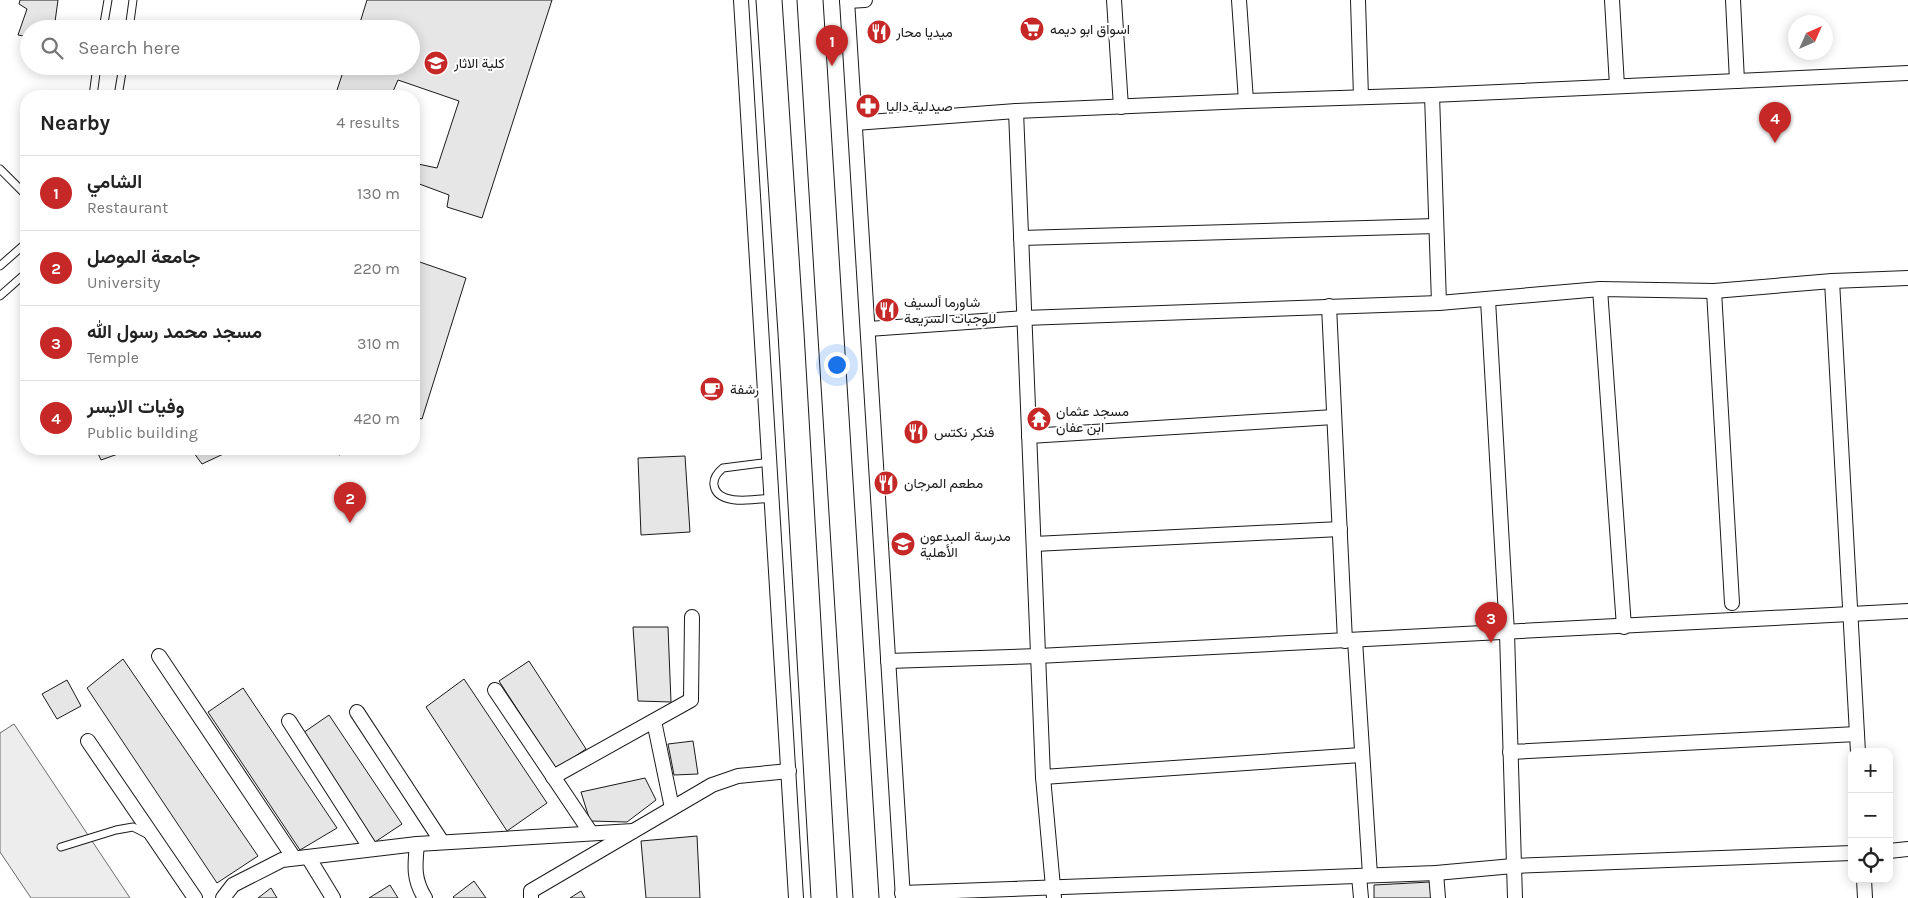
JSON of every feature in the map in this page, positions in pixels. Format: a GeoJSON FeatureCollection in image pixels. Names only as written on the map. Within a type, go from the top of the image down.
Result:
{"type":"FeatureCollection","features":[{"type":"Feature","properties":{"kind":"highway"},"geometry":{"type":"LineString","coordinates":[[769,0],[791,333],[824,898]]}},
{"type":"Feature","properties":{"kind":"highway"},"geometry":{"type":"LineString","coordinates":[[810,0],[866,898]]}},
{"type":"Feature","properties":{"kind":"highway"},"geometry":{"type":"LineString","coordinates":[[791,333],[830,332]]}},
{"type":"Feature","properties":{"kind":"street"},"geometry":{"type":"LineString","coordinates":[[741,0],[796,898]]}},
{"type":"Feature","properties":{"kind":"street"},"geometry":{"type":"LineString","coordinates":[[865,0],[847,0],[903,895],[1054,892],[1365,875],[1436,873],[1513,866],[1848,853]]}},
{"type":"Feature","properties":{"kind":"street"},"geometry":{"type":"LineString","coordinates":[[1114,0],[1121,107]]}},
{"type":"Feature","properties":{"kind":"street"},"geometry":{"type":"LineString","coordinates":[[1238,0],[1246,101]]}},
{"type":"Feature","properties":{"kind":"street"},"geometry":{"type":"LineString","coordinates":[[1358,0],[1361,97]]}},
{"type":"Feature","properties":{"kind":"street"},"geometry":{"type":"LineString","coordinates":[[1612,0],[1617,86]]}},
{"type":"Feature","properties":{"kind":"street"},"geometry":{"type":"LineString","coordinates":[[1732,0],[1737,81]]}},
{"type":"Feature","properties":{"kind":"street"},"geometry":{"type":"LineString","coordinates":[[855,123],[1016,111],[1432,95],[1908,73]]}},
{"type":"Feature","properties":{"kind":"street"},"geometry":{"type":"LineString","coordinates":[[1432,95],[1439,303]]}},
{"type":"Feature","properties":{"kind":"street"},"geometry":{"type":"LineString","coordinates":[[1016,111],[1043,777],[1054,892]]}},
{"type":"Feature","properties":{"kind":"street"},"geometry":{"type":"LineString","coordinates":[[1021,238],[1436,226]]}},
{"type":"Feature","properties":{"kind":"street"},"geometry":{"type":"LineString","coordinates":[[868,329],[1024,318],[1439,303],[1600,289],[1714,291],[1832,281],[1908,278]]}},
{"type":"Feature","properties":{"kind":"street"},"geometry":{"type":"LineString","coordinates":[[1832,281],[1858,748]]}},
{"type":"Feature","properties":{"kind":"street"},"geometry":{"type":"LineString","coordinates":[[1600,289],[1624,627]]}},
{"type":"Feature","properties":{"kind":"street"},"geometry":{"type":"LineString","coordinates":[[1714,291],[1732,603]]}},
{"type":"Feature","properties":{"kind":"street"},"geometry":{"type":"LineString","coordinates":[[1488,300],[1507,632],[1515,898]]}},
{"type":"Feature","properties":{"kind":"street"},"geometry":{"type":"LineString","coordinates":[[1329,306],[1340,529],[1361,755],[1365,875],[1361,898]]}},
{"type":"Feature","properties":{"kind":"street"},"geometry":{"type":"LineString","coordinates":[[1029,436],[1334,416]]}},
{"type":"Feature","properties":{"kind":"street"},"geometry":{"type":"LineString","coordinates":[[1034,544],[1340,529]]}},
{"type":"Feature","properties":{"kind":"street"},"geometry":{"type":"LineString","coordinates":[[888,660],[1038,656],[1851,616],[1908,611]]}},
{"type":"Feature","properties":{"kind":"street"},"geometry":{"type":"LineString","coordinates":[[553,777],[691,700],[692,617]]}},
{"type":"Feature","properties":{"kind":"street"},"geometry":{"type":"LineString","coordinates":[[159,656],[301,858],[333,898]]}},
{"type":"Feature","properties":{"kind":"street"},"geometry":{"type":"LineString","coordinates":[[495,690],[591,833]]}},
{"type":"Feature","properties":{"kind":"street"},"geometry":{"type":"LineString","coordinates":[[357,712],[442,842]]}},
{"type":"Feature","properties":{"kind":"street"},"geometry":{"type":"LineString","coordinates":[[289,721],[371,849]]}},
{"type":"Feature","properties":{"kind":"street"},"geometry":{"type":"LineString","coordinates":[[654,721],[672,808]]}},
{"type":"Feature","properties":{"kind":"street"},"geometry":{"type":"LineString","coordinates":[[1510,752],[1857,734]]}},
{"type":"Feature","properties":{"kind":"street"},"geometry":{"type":"LineString","coordinates":[[88,741],[195,898]]}},
{"type":"Feature","properties":{"kind":"street"},"geometry":{"type":"LineString","coordinates":[[1043,777],[1361,755]]}},
{"type":"Feature","properties":{"kind":"street"},"geometry":{"type":"LineString","coordinates":[[531,898],[531,891],[712,785],[738,776],[789,771]]}},
{"type":"Feature","properties":{"kind":"street"},"geometry":{"type":"LineString","coordinates":[[223,898],[234,885],[282,860],[417,844],[632,831]]}},
{"type":"Feature","properties":{"kind":"street"},"geometry":{"type":"LineString","coordinates":[[417,844],[414,868],[419,888],[425,898]]}},
{"type":"Feature","properties":{"kind":"street"},"geometry":{"type":"LineString","coordinates":[[1893,851],[1908,849]]}},
{"type":"Feature","properties":{"kind":"street"},"geometry":{"type":"LineString","coordinates":[[1436,873],[1438,898]]}},
{"type":"Feature","properties":{"kind":"street"},"geometry":{"type":"LineString","coordinates":[[1864,883],[1865,898]]}},
{"type":"Feature","properties":{"kind":"lane"},"geometry":{"type":"LineString","coordinates":[[105,20],[108,0]]}},
{"type":"Feature","properties":{"kind":"lane"},"geometry":{"type":"LineString","coordinates":[[130,20],[133,0]]}},
{"type":"Feature","properties":{"kind":"lane"},"geometry":{"type":"LineString","coordinates":[[94,90],[96,75]]}},
{"type":"Feature","properties":{"kind":"lane"},"geometry":{"type":"LineString","coordinates":[[119,90],[122,75]]}},
{"type":"Feature","properties":{"kind":"lane"},"geometry":{"type":"LineString","coordinates":[[0,169],[20,189]]}},
{"type":"Feature","properties":{"kind":"lane"},"geometry":{"type":"LineString","coordinates":[[0,266],[20,248]]}},
{"type":"Feature","properties":{"kind":"lane"},"geometry":{"type":"LineString","coordinates":[[0,296],[20,278]]}},
{"type":"Feature","properties":{"kind":"lane"},"geometry":{"type":"LineString","coordinates":[[770,462],[723,468],[718,472],[714,485],[716,492],[727,499],[772,498]]}},
{"type":"Feature","properties":{"kind":"lane"},"geometry":{"type":"LineString","coordinates":[[61,847],[116,830],[133,827],[152,836]]}},
{"type":"Feature","properties":{"kind":"shaded area"},"geometry":{"type":"Polygon","coordinates":[[[14,724],[130,898],[31,898],[0,852],[0,733],[14,724]]]}},
{"type":"Feature","properties":{"kind":"building"},"geometry":{"type":"Polygon","coordinates":[[[20,0],[58,0],[55,20],[23,20],[27,9],[19,4],[20,0]]]}},
{"type":"Feature","properties":{"kind":"building"},"geometry":{"type":"Polygon","coordinates":[[[367,0],[552,0],[482,218],[447,207],[449,195],[420,184],[420,164],[437,168],[459,101],[398,80],[394,90],[337,90],[342,75],[420,75],[420,20],[361,20],[367,0]]]}},
{"type":"Feature","properties":{"kind":"building"},"geometry":{"type":"Polygon","coordinates":[[[420,262],[466,278],[422,419],[420,418],[420,262]]]}},
{"type":"Feature","properties":{"kind":"building"},"geometry":{"type":"Polygon","coordinates":[[[99,455],[115,455],[101,460],[99,455]]]}},
{"type":"Feature","properties":{"kind":"building"},"geometry":{"type":"Polygon","coordinates":[[[195,455],[221,455],[202,464],[195,455]]]}},
{"type":"Feature","properties":{"kind":"building"},"geometry":{"type":"Polygon","coordinates":[[[685,456],[690,532],[641,535],[638,458],[685,456]]]}},
{"type":"Feature","properties":{"kind":"building"},"geometry":{"type":"Polygon","coordinates":[[[633,627],[668,627],[671,702],[638,701],[633,627]]]}},
{"type":"Feature","properties":{"kind":"building"},"geometry":{"type":"Polygon","coordinates":[[[123,659],[258,856],[217,883],[87,688],[123,659]]]}},
{"type":"Feature","properties":{"kind":"building"},"geometry":{"type":"Polygon","coordinates":[[[529,661],[586,749],[556,769],[499,681],[529,661]]]}},
{"type":"Feature","properties":{"kind":"building"},"geometry":{"type":"Polygon","coordinates":[[[464,679],[547,803],[507,831],[426,707],[464,679]]]}},
{"type":"Feature","properties":{"kind":"building"},"geometry":{"type":"Polygon","coordinates":[[[67,680],[81,706],[57,719],[42,694],[67,680]]]}},
{"type":"Feature","properties":{"kind":"building"},"geometry":{"type":"Polygon","coordinates":[[[243,688],[337,828],[300,850],[208,712],[243,688]]]}},
{"type":"Feature","properties":{"kind":"building"},"geometry":{"type":"Polygon","coordinates":[[[329,715],[402,824],[372,844],[300,735],[329,715]]]}},
{"type":"Feature","properties":{"kind":"building"},"geometry":{"type":"Polygon","coordinates":[[[693,741],[698,774],[674,775],[668,744],[693,741]]]}},
{"type":"Feature","properties":{"kind":"building"},"geometry":{"type":"Polygon","coordinates":[[[645,778],[656,800],[627,822],[590,821],[581,792],[645,778]]]}},
{"type":"Feature","properties":{"kind":"building"},"geometry":{"type":"Polygon","coordinates":[[[697,836],[700,898],[646,898],[641,841],[697,836]]]}},
{"type":"Feature","properties":{"kind":"building"},"geometry":{"type":"Polygon","coordinates":[[[474,881],[486,898],[453,897],[474,881]]]}},
{"type":"Feature","properties":{"kind":"building"},"geometry":{"type":"Polygon","coordinates":[[[1430,882],[1431,898],[1374,898],[1374,885],[1430,882]]]}},
{"type":"Feature","properties":{"kind":"building"},"geometry":{"type":"Polygon","coordinates":[[[390,885],[398,898],[369,898],[390,885]]]}},
{"type":"Feature","properties":{"kind":"building"},"geometry":{"type":"Polygon","coordinates":[[[271,888],[277,898],[258,898],[271,888]]]}},
{"type":"Feature","properties":{"kind":"building"},"geometry":{"type":"Polygon","coordinates":[[[581,891],[585,898],[570,898],[581,891]]]}},
{"type":"Feature","properties":{"kind":"place","name":"اسواق ابو ديمه"},"geometry":{"type":"Point","coordinates":[1032,29]}},
{"type":"Feature","properties":{"kind":"place","name":"ميديا محار"},"geometry":{"type":"Point","coordinates":[879,32]}},
{"type":"Feature","properties":{"kind":"place","name":"كلية الاثار"},"geometry":{"type":"Point","coordinates":[436,63]}},
{"type":"Feature","properties":{"kind":"place","name":"الشامي"},"geometry":{"type":"Point","coordinates":[832,66]}},
{"type":"Feature","properties":{"kind":"place","name":"صيدلية داليا"},"geometry":{"type":"Point","coordinates":[868,106]}},
{"type":"Feature","properties":{"kind":"place","name":"وفيات الايسر"},"geometry":{"type":"Point","coordinates":[1775,143]}},
{"type":"Feature","properties":{"kind":"place","name":"شاورما ألسيف للوجبات السريعة"},"geometry":{"type":"Point","coordinates":[887,310]}},
{"type":"Feature","properties":{"kind":"place","name":"رشفة"},"geometry":{"type":"Point","coordinates":[712,389]}},
{"type":"Feature","properties":{"kind":"place","name":"مسجد عثمان ابن عفان"},"geometry":{"type":"Point","coordinates":[1039,419]}},
{"type":"Feature","properties":{"kind":"place","name":"فنكر نكتس"},"geometry":{"type":"Point","coordinates":[916,432]}},
{"type":"Feature","properties":{"kind":"place","name":"مطعم المرجان"},"geometry":{"type":"Point","coordinates":[886,483]}},
{"type":"Feature","properties":{"kind":"place","name":"جامعة الموصل"},"geometry":{"type":"Point","coordinates":[350,523]}},
{"type":"Feature","properties":{"kind":"place","name":"مدرسة المبدعون الأهلية"},"geometry":{"type":"Point","coordinates":[903,544]}},
{"type":"Feature","properties":{"kind":"place","name":"مسجد محمد رسول الله"},"geometry":{"type":"Point","coordinates":[1491,643]}}]}
